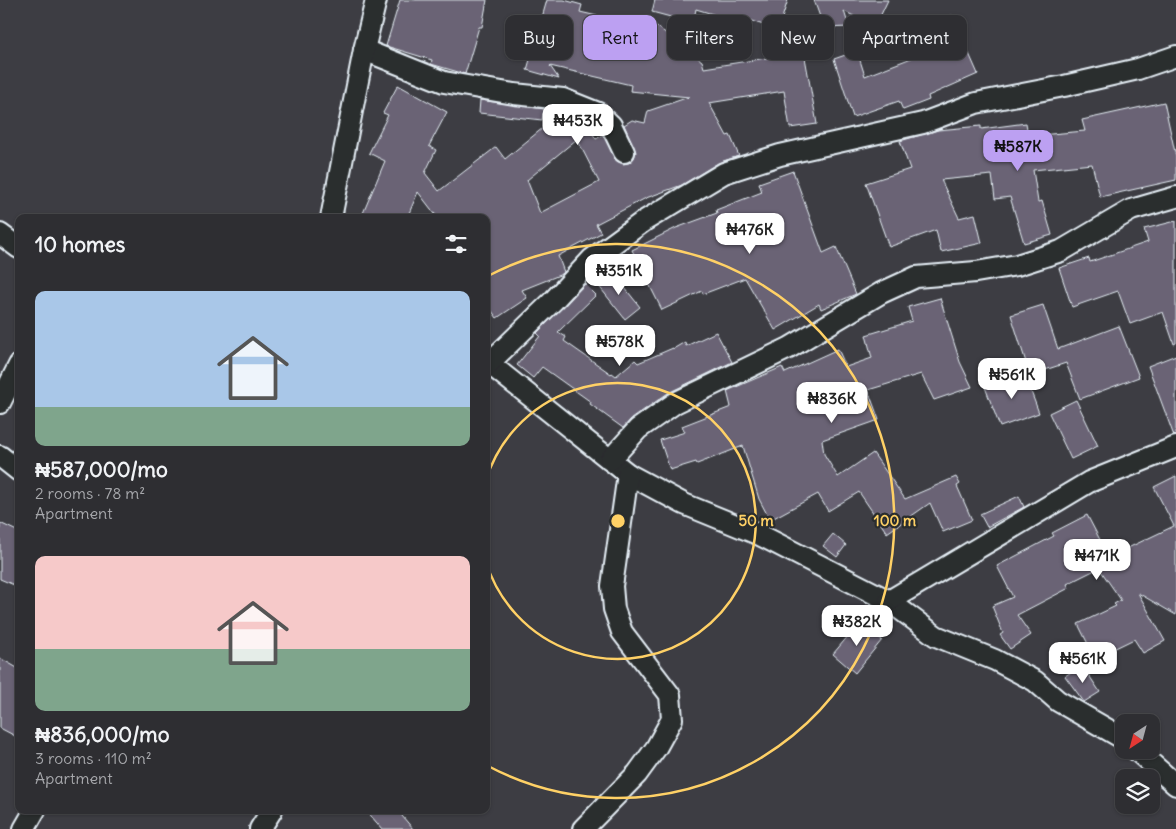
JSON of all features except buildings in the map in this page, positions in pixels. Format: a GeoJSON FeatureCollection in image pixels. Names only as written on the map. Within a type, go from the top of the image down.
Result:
{"type":"FeatureCollection","features":[{"type":"Feature","properties":{"kind":"street"},"geometry":{"type":"LineString","coordinates":[[333,214],[364,50],[376,0]]}},
{"type":"Feature","properties":{"kind":"street"},"geometry":{"type":"LineString","coordinates":[[364,50],[444,82],[514,94],[564,99],[598,113],[611,125],[624,152]]}},
{"type":"Feature","properties":{"kind":"street"},"geometry":{"type":"LineString","coordinates":[[490,360],[554,300],[592,259],[644,221],[724,173],[780,155],[923,124],[976,102],[1064,86],[1138,69],[1176,56]]}},
{"type":"Feature","properties":{"kind":"street"},"geometry":{"type":"LineString","coordinates":[[610,460],[638,429],[675,403],[789,348],[890,289],[916,277],[976,272],[1017,265],[1062,251],[1131,210],[1176,197]]}},
{"type":"Feature","properties":{"kind":"street"},"geometry":{"type":"LineString","coordinates":[[0,234],[15,245]]}},
{"type":"Feature","properties":{"kind":"street"},"geometry":{"type":"LineString","coordinates":[[490,365],[628,474],[684,504],[760,535],[889,601],[936,636],[995,660],[1035,681],[1058,701],[1115,734]]}},
{"type":"Feature","properties":{"kind":"street"},"geometry":{"type":"LineString","coordinates":[[0,403],[15,374]]}},
{"type":"Feature","properties":{"kind":"street"},"geometry":{"type":"LineString","coordinates":[[889,601],[1089,482],[1176,447]]}},
{"type":"Feature","properties":{"kind":"street"},"geometry":{"type":"LineString","coordinates":[[0,456],[15,468]]}},
{"type":"Feature","properties":{"kind":"street"},"geometry":{"type":"LineString","coordinates":[[583,829],[637,774],[656,748],[672,719],[670,695],[622,632],[614,609],[612,586],[628,474]]}},
{"type":"Feature","properties":{"kind":"street"},"geometry":{"type":"LineString","coordinates":[[1146,759],[1176,785]]}},
{"type":"Feature","properties":{"kind":"street"},"geometry":{"type":"LineString","coordinates":[[24,829],[33,814]]}},
{"type":"Feature","properties":{"kind":"street"},"geometry":{"type":"LineString","coordinates":[[260,829],[269,814]]}}]}
